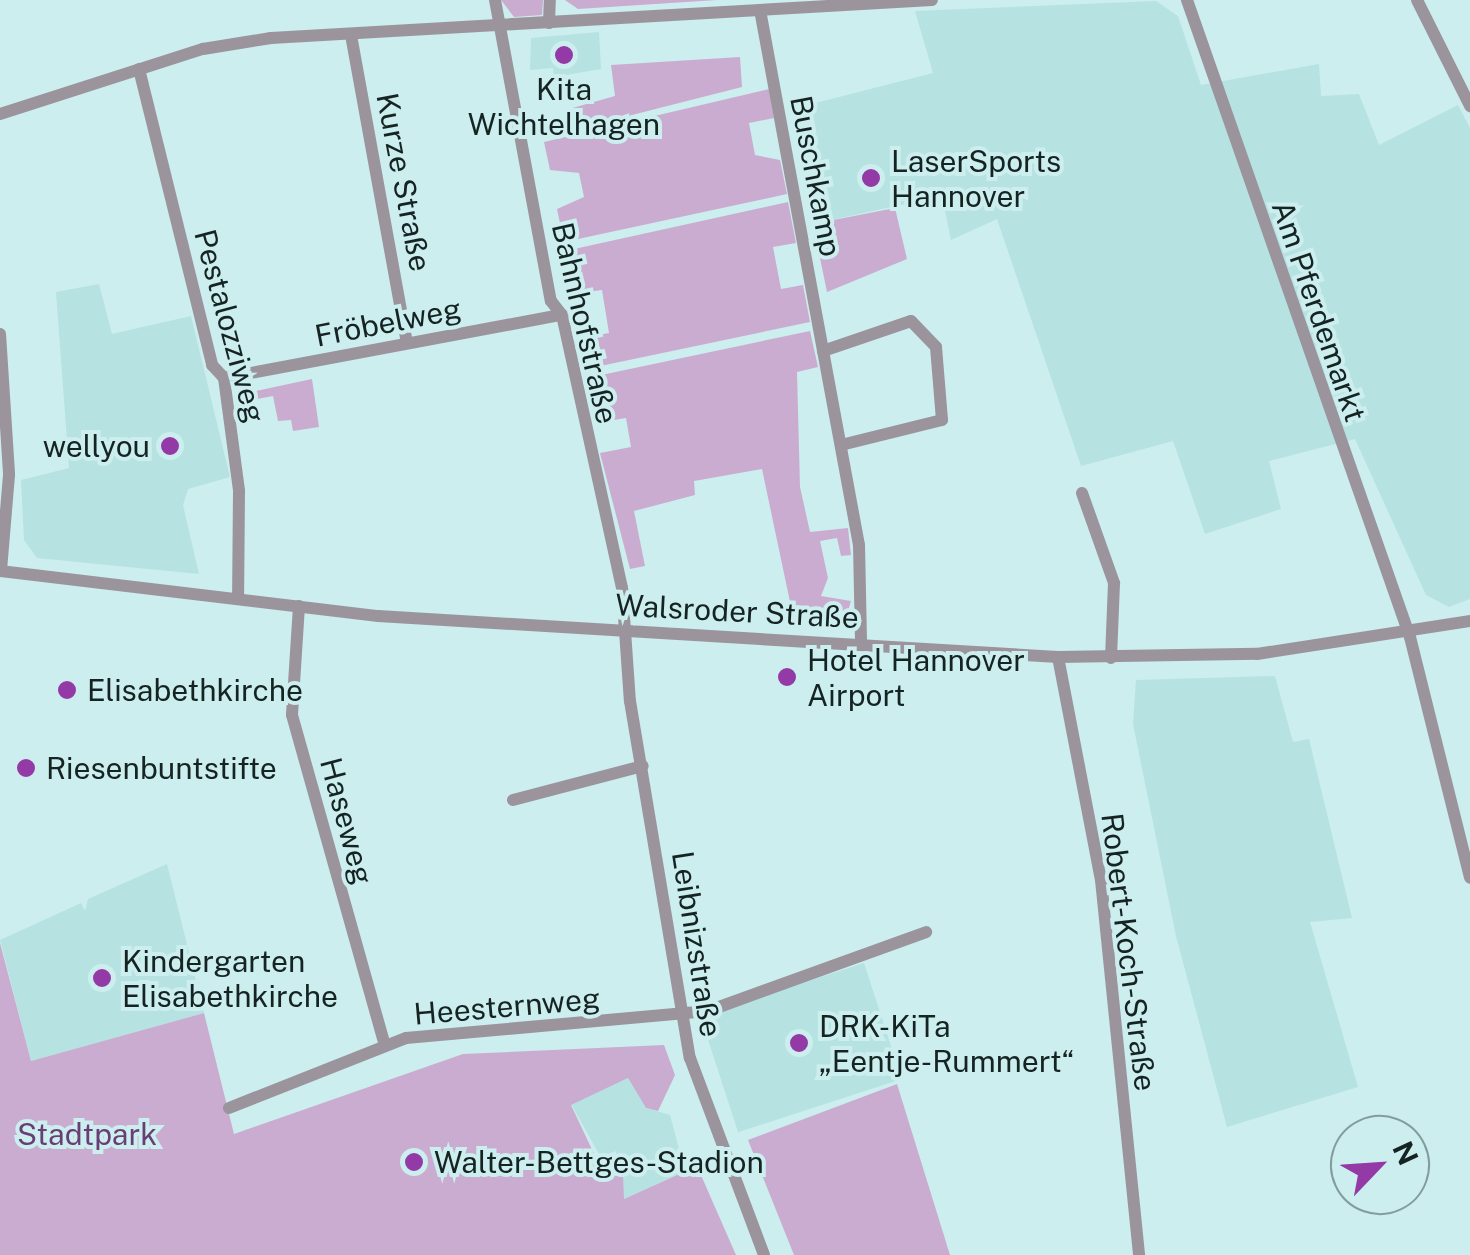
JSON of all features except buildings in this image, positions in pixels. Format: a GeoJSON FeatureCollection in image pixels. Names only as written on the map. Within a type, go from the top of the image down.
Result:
{"type":"FeatureCollection","features":[{"type":"Feature","properties":{"kind":"street","name":"Bahnhofstraße"},"geometry":{"type":"LineString","coordinates":[[494,0],[550,301],[562,315],[624,629]]}},
{"type":"Feature","properties":{"kind":"street"},"geometry":{"type":"LineString","coordinates":[[549,23],[550,0]]}},
{"type":"Feature","properties":{"kind":"street"},"geometry":{"type":"LineString","coordinates":[[0,114],[237,43],[549,23],[734,6],[760,10],[932,0]]}},
{"type":"Feature","properties":{"kind":"street","name":"Am Pferdemarkt"},"geometry":{"type":"LineString","coordinates":[[1186,0],[1410,637],[1470,878]]}},
{"type":"Feature","properties":{"kind":"street"},"geometry":{"type":"LineString","coordinates":[[1417,0],[1470,106]]}},
{"type":"Feature","properties":{"kind":"street","name":"Buschkamp"},"geometry":{"type":"LineString","coordinates":[[760,10],[864,584],[861,643]]}},
{"type":"Feature","properties":{"kind":"street","name":"Kurze Straße"},"geometry":{"type":"LineString","coordinates":[[351,35],[406,339]]}},
{"type":"Feature","properties":{"kind":"street","name":"Pestalozziweg"},"geometry":{"type":"LineString","coordinates":[[140,69],[212,365],[224,378],[239,491],[238,599]]}},
{"type":"Feature","properties":{"kind":"street","name":"Fröbelweg"},"geometry":{"type":"LineString","coordinates":[[224,378],[406,339],[562,315]]}},
{"type":"Feature","properties":{"kind":"street"},"geometry":{"type":"LineString","coordinates":[[823,350],[911,321],[936,347],[942,420],[840,445]]}},
{"type":"Feature","properties":{"kind":"street"},"geometry":{"type":"LineString","coordinates":[[0,334],[10,475],[1,571]]}},
{"type":"Feature","properties":{"kind":"street"},"geometry":{"type":"LineString","coordinates":[[1082,493],[1114,583],[1111,658]]}},
{"type":"Feature","properties":{"kind":"street","name":"Walsroder Straße"},"geometry":{"type":"LineString","coordinates":[[1,571],[299,606],[1058,657],[1111,658],[1410,637],[1470,621]]}},
{"type":"Feature","properties":{"kind":"street","name":"Haseweg"},"geometry":{"type":"LineString","coordinates":[[299,606],[292,715],[385,1045]]}},
{"type":"Feature","properties":{"kind":"street","name":"Leibnizstraße"},"geometry":{"type":"LineString","coordinates":[[624,629],[683,1016],[701,1092],[764,1255]]}},
{"type":"Feature","properties":{"kind":"street","name":"Robert-Koch-Straße"},"geometry":{"type":"LineString","coordinates":[[1058,657],[1101,880],[1138,1255]]}},
{"type":"Feature","properties":{"kind":"street"},"geometry":{"type":"LineString","coordinates":[[512,800],[643,766]]}},
{"type":"Feature","properties":{"kind":"street","name":"Heesternweg"},"geometry":{"type":"LineString","coordinates":[[229,1108],[385,1045],[457,1030],[683,1016],[926,932]]}},
{"type":"Feature","properties":{"kind":"shaded area"},"geometry":{"type":"Polygon","coordinates":[[[1156,1],[1178,16],[1201,85],[1319,64],[1321,96],[1359,94],[1379,145],[1458,105],[1470,128],[1470,599],[1449,607],[1426,595],[1355,439],[1269,461],[1281,509],[1205,534],[1173,441],[1081,466],[997,219],[951,240],[942,196],[813,224],[792,109],[933,73],[915,11],[1156,1]]]}},
{"type":"Feature","properties":{"kind":"shaded area","name":"Kita Wichtelhagen"},"geometry":{"type":"Polygon","coordinates":[[[599,32],[601,69],[554,77],[553,68],[530,70],[531,38],[599,32]]]}},
{"type":"Feature","properties":{"kind":"shaded area"},"geometry":{"type":"Polygon","coordinates":[[[99,284],[112,334],[191,316],[230,477],[188,489],[183,505],[199,574],[37,558],[24,540],[21,480],[69,468],[56,292],[99,284]]]}},
{"type":"Feature","properties":{"kind":"shaded area"},"geometry":{"type":"Polygon","coordinates":[[[1275,676],[1293,742],[1309,739],[1352,918],[1310,922],[1358,1087],[1227,1127],[1176,936],[1133,724],[1136,680],[1275,676]]]}},
{"type":"Feature","properties":{"kind":"shaded area","name":"Kindergarten Elisabethkirche"},"geometry":{"type":"Polygon","coordinates":[[[167,864],[204,1013],[31,1061],[0,940],[81,903],[85,911],[88,899],[167,864]]]}},
{"type":"Feature","properties":{"kind":"shaded area","name":"DRK-KiTa „Eentje-Rummert“"},"geometry":{"type":"Polygon","coordinates":[[[864,963],[902,1079],[738,1132],[700,1016],[864,963]]]}},
{"type":"Feature","properties":{"kind":"shaded area"},"geometry":{"type":"Polygon","coordinates":[[[628,1078],[646,1108],[670,1115],[685,1171],[624,1199],[571,1104],[628,1078]]]}},
{"type":"Feature","properties":{"kind":"green space"},"geometry":{"type":"Polygon","coordinates":[[[501,0],[543,0],[542,15],[514,17],[501,0]]]}},
{"type":"Feature","properties":{"kind":"green space"},"geometry":{"type":"Polygon","coordinates":[[[565,0],[717,0],[578,9],[565,0]]]}},
{"type":"Feature","properties":{"kind":"green space"},"geometry":{"type":"Polygon","coordinates":[[[740,57],[742,87],[573,130],[569,109],[615,96],[611,65],[740,57]]]}},
{"type":"Feature","properties":{"kind":"green space"},"geometry":{"type":"Polygon","coordinates":[[[769,89],[774,118],[749,123],[755,155],[780,160],[787,194],[564,242],[557,209],[584,197],[579,173],[550,170],[544,142],[769,89]]]}},
{"type":"Feature","properties":{"kind":"green space"},"geometry":{"type":"Polygon","coordinates":[[[788,202],[796,243],[773,247],[781,289],[803,285],[810,322],[586,369],[581,338],[609,333],[602,290],[572,294],[565,251],[788,202]]]}},
{"type":"Feature","properties":{"kind":"green space"},"geometry":{"type":"Polygon","coordinates":[[[895,208],[907,259],[827,292],[813,224],[895,208]]]}},
{"type":"Feature","properties":{"kind":"green space"},"geometry":{"type":"Polygon","coordinates":[[[810,331],[818,367],[797,372],[800,487],[810,532],[848,528],[851,555],[841,556],[837,538],[820,541],[828,578],[821,596],[851,601],[847,614],[793,616],[762,469],[694,481],[695,495],[634,511],[645,566],[630,569],[600,453],[631,447],[626,418],[596,423],[587,378],[810,331]]]}},
{"type":"Feature","properties":{"kind":"green space"},"geometry":{"type":"Polygon","coordinates":[[[312,379],[319,427],[293,431],[291,420],[278,421],[273,396],[257,399],[256,391],[312,379]]]}},
{"type":"Feature","properties":{"kind":"green space","name":"Stadtpark"},"geometry":{"type":"Polygon","coordinates":[[[0,943],[31,1061],[204,1013],[234,1134],[463,1054],[664,1045],[675,1075],[658,1111],[646,1108],[628,1078],[571,1105],[605,1177],[623,1175],[624,1199],[697,1166],[736,1255],[0,1255],[0,943]]]}},
{"type":"Feature","properties":{"kind":"green space"},"geometry":{"type":"Polygon","coordinates":[[[897,1084],[950,1255],[794,1255],[748,1140],[897,1084]]]}},
{"type":"Feature","properties":{"kind":"place","name":"Kita Wichtelhagen"},"geometry":{"type":"Point","coordinates":[564,55]}},
{"type":"Feature","properties":{"kind":"place","name":"LaserSports Hannover"},"geometry":{"type":"Point","coordinates":[871,178]}},
{"type":"Feature","properties":{"kind":"place","name":"wellyou"},"geometry":{"type":"Point","coordinates":[170,446]}},
{"type":"Feature","properties":{"kind":"place","name":"Hotel Hannover Airport"},"geometry":{"type":"Point","coordinates":[787,677]}},
{"type":"Feature","properties":{"kind":"place","name":"Elisabethkirche"},"geometry":{"type":"Point","coordinates":[67,690]}},
{"type":"Feature","properties":{"kind":"place","name":"Riesenbuntstifte"},"geometry":{"type":"Point","coordinates":[26,768]}},
{"type":"Feature","properties":{"kind":"place","name":"Kindergarten Elisabethkirche"},"geometry":{"type":"Point","coordinates":[102,978]}},
{"type":"Feature","properties":{"kind":"place","name":"DRK-KiTa „Eentje-Rummert“"},"geometry":{"type":"Point","coordinates":[799,1043]}},
{"type":"Feature","properties":{"kind":"place","name":"Walter-Bettges-Stadion"},"geometry":{"type":"Point","coordinates":[414,1162]}}]}
